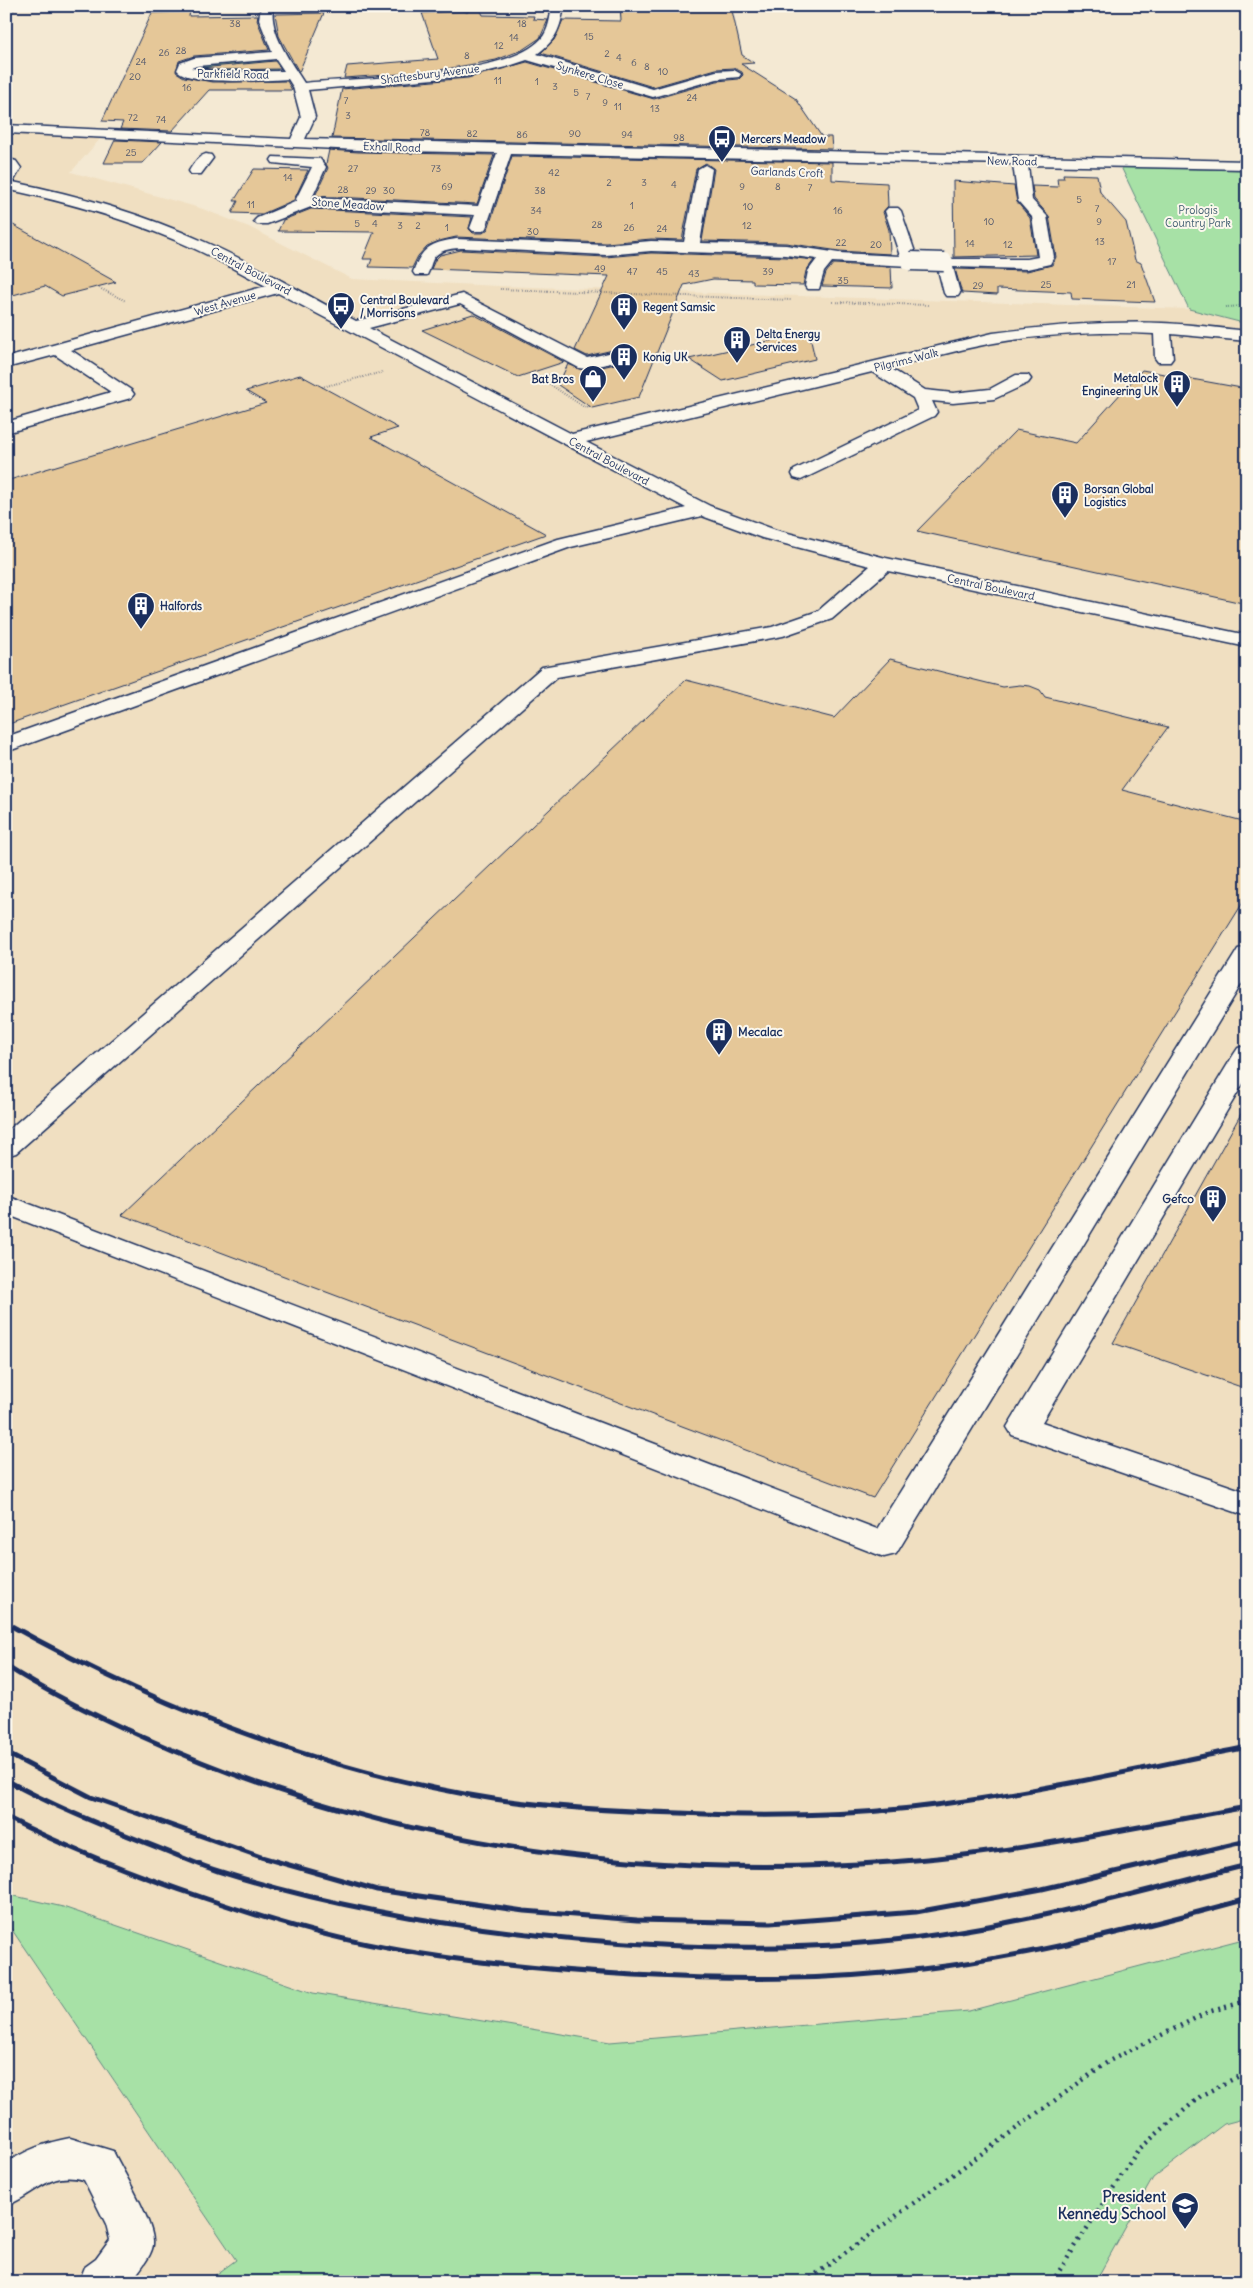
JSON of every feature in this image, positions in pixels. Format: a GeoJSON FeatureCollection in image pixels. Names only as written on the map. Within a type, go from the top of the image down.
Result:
{"type":"FeatureCollection","features":[{"type":"Feature","properties":{"kind":"street","name":"Parkfield Road"},"geometry":{"type":"LineString","coordinates":[[267,6],[265,19],[280,55],[300,87],[308,116],[296,143]]}},
{"type":"Feature","properties":{"kind":"street","name":"Shaftesbury Avenue"},"geometry":{"type":"LineString","coordinates":[[300,87],[468,72],[528,56],[545,42],[555,24],[558,6]]}},
{"type":"Feature","properties":{"kind":"street","name":"Parkfield Road"},"geometry":{"type":"LineString","coordinates":[[280,55],[194,62],[185,66],[184,70],[189,73],[212,76],[293,75]]}},
{"type":"Feature","properties":{"kind":"street","name":"Synkere Close"},"geometry":{"type":"LineString","coordinates":[[528,56],[653,93]]}},
{"type":"Feature","properties":{"kind":"street","name":"Synkere Close"},"geometry":{"type":"LineString","coordinates":[[636,99],[716,76],[734,74]]}},
{"type":"Feature","properties":{"kind":"street","name":"Exhall Road"},"geometry":{"type":"LineString","coordinates":[[6,129],[296,143],[777,156]]}},
{"type":"Feature","properties":{"kind":"street"},"geometry":{"type":"LineString","coordinates":[[476,242],[484,211],[505,150]]}},
{"type":"Feature","properties":{"kind":"street","name":"New Road"},"geometry":{"type":"LineString","coordinates":[[777,156],[1021,168],[1247,165]]}},
{"type":"Feature","properties":{"kind":"street"},"geometry":{"type":"LineString","coordinates":[[190,157],[225,158]]}},
{"type":"Feature","properties":{"kind":"street"},"geometry":{"type":"LineString","coordinates":[[196,171],[206,158]]}},
{"type":"Feature","properties":{"kind":"street","name":"Stone Meadow"},"geometry":{"type":"LineString","coordinates":[[265,160],[315,162],[319,167],[303,199],[309,202],[484,211]]}},
{"type":"Feature","properties":{"kind":"street","name":"Central Boulevard"},"geometry":{"type":"LineString","coordinates":[[6,162],[14,168],[6,183],[104,208],[158,226],[202,246],[703,510],[769,534],[884,564],[1247,641]]}},
{"type":"Feature","properties":{"kind":"street"},"geometry":{"type":"LineString","coordinates":[[421,272],[428,254],[439,248],[476,242],[487,245],[606,250],[651,246],[786,250],[827,256],[910,261],[1027,264],[1044,261],[1046,257],[1039,216],[1025,201],[1021,168],[1003,175]]}},
{"type":"Feature","properties":{"kind":"street"},"geometry":{"type":"LineString","coordinates":[[686,169],[710,170],[691,247]]}},
{"type":"Feature","properties":{"kind":"street"},"geometry":{"type":"LineString","coordinates":[[262,221],[309,202]]}},
{"type":"Feature","properties":{"kind":"street"},"geometry":{"type":"LineString","coordinates":[[893,211],[910,261]]}},
{"type":"Feature","properties":{"kind":"street"},"geometry":{"type":"LineString","coordinates":[[813,286],[816,271],[827,256]]}},
{"type":"Feature","properties":{"kind":"street"},"geometry":{"type":"LineString","coordinates":[[944,262],[952,293]]}},
{"type":"Feature","properties":{"kind":"street","name":"West Avenue"},"geometry":{"type":"LineString","coordinates":[[6,363],[282,287]]}},
{"type":"Feature","properties":{"kind":"street"},"geometry":{"type":"LineString","coordinates":[[354,327],[462,299],[586,364],[626,354]]}},
{"type":"Feature","properties":{"kind":"street","name":"West Avenue"},"geometry":{"type":"LineString","coordinates":[[168,319],[186,330]]}},
{"type":"Feature","properties":{"kind":"street"},"geometry":{"type":"LineString","coordinates":[[86,325],[107,335]]}},
{"type":"Feature","properties":{"kind":"street","name":"Pilgrims Walk"},"geometry":{"type":"LineString","coordinates":[[570,440],[992,338],[1050,329],[1103,327],[1162,328],[1247,336]]}},
{"type":"Feature","properties":{"kind":"street"},"geometry":{"type":"LineString","coordinates":[[1162,328],[1164,358]]}},
{"type":"Feature","properties":{"kind":"street"},"geometry":{"type":"LineString","coordinates":[[6,428],[125,394],[58,349]]}},
{"type":"Feature","properties":{"kind":"street"},"geometry":{"type":"LineString","coordinates":[[876,367],[921,395],[952,398],[994,394],[1022,379]]}},
{"type":"Feature","properties":{"kind":"street"},"geometry":{"type":"LineString","coordinates":[[800,474],[928,412],[921,395]]}},
{"type":"Feature","properties":{"kind":"street"},"geometry":{"type":"LineString","coordinates":[[6,745],[565,543],[703,510]]}},
{"type":"Feature","properties":{"kind":"street"},"geometry":{"type":"LineString","coordinates":[[6,1147],[550,672],[776,632],[825,615],[884,564]]}},
{"type":"Feature","properties":{"kind":"street"},"geometry":{"type":"LineString","coordinates":[[6,1204],[884,1545],[1247,954]]}},
{"type":"Feature","properties":{"kind":"street"},"geometry":{"type":"LineString","coordinates":[[1247,1054],[1023,1427],[1247,1504]]}},
{"type":"Feature","properties":{"kind":"street"},"geometry":{"type":"LineString","coordinates":[[6,2187],[42,2163],[70,2157],[98,2165],[126,2220],[132,2244],[111,2274],[100,2282]]}},
{"type":"Feature","properties":{"kind":"path"},"geometry":{"type":"LineString","coordinates":[[97,287],[126,301]]}},
{"type":"Feature","properties":{"kind":"path"},"geometry":{"type":"LineString","coordinates":[[494,289],[800,301]]}},
{"type":"Feature","properties":{"kind":"path"},"geometry":{"type":"LineString","coordinates":[[829,302],[936,306]]}},
{"type":"Feature","properties":{"kind":"path"},"geometry":{"type":"LineString","coordinates":[[322,387],[420,362]]}},
{"type":"Feature","properties":{"kind":"path"},"geometry":{"type":"LineString","coordinates":[[805,2282],[1109,2061],[1208,2012],[1247,2001]]}},
{"type":"Feature","properties":{"kind":"path"},"geometry":{"type":"LineString","coordinates":[[1052,2282],[1138,2150],[1202,2095],[1247,2072]]}},
{"type":"Feature","properties":{"kind":"shaded area"},"geometry":{"type":"Polygon","coordinates":[[[6,134],[101,138],[71,172],[200,208],[249,227],[352,279],[499,286],[1189,309],[1247,324],[1247,2042],[980,2282],[6,2282],[6,134]]]}},
{"type":"Feature","properties":{"kind":"shaded area","name":"President Kennedy School"},"geometry":{"type":"Polygon","coordinates":[[[1247,2118],[1247,2282],[1095,2282],[1153,2178],[1224,2124],[1247,2118]]]}},
{"type":"Feature","properties":{"kind":"green space"},"geometry":{"type":"Polygon","coordinates":[[[265,59],[278,63],[278,69],[275,71],[205,73],[194,70],[197,65],[265,59]]]}},
{"type":"Feature","properties":{"kind":"green space","name":"Prologis Country Park"},"geometry":{"type":"Polygon","coordinates":[[[1121,167],[1247,170],[1247,324],[1189,309],[1121,167]]]}},
{"type":"Feature","properties":{"kind":"green space"},"geometry":{"type":"Polygon","coordinates":[[[6,1894],[63,1907],[313,1993],[610,2042],[969,2011],[1247,1938],[1247,2118],[1224,2124],[1153,2178],[1095,2282],[206,2282],[236,2260],[6,1921],[6,1894]]]}},
{"type":"Feature","properties":{"kind":"building"},"geometry":{"type":"Polygon","coordinates":[[[620,6],[731,6],[742,55],[754,63],[741,64],[796,99],[822,137],[831,137],[832,149],[332,138],[342,89],[468,78],[527,62],[654,99],[717,81],[739,79],[743,75],[742,72],[734,68],[716,69],[653,87],[541,53],[554,40],[563,20],[621,21],[620,6]]]}},
{"type":"Feature","properties":{"kind":"building"},"geometry":{"type":"Polygon","coordinates":[[[481,11],[483,15],[534,16],[533,19],[548,20],[540,38],[522,50],[496,60],[429,72],[344,78],[347,66],[438,59],[422,13],[481,11]]]}},
{"type":"Feature","properties":{"kind":"building"},"geometry":{"type":"Polygon","coordinates":[[[190,12],[189,16],[258,15],[257,20],[269,50],[194,56],[179,61],[176,72],[184,77],[213,82],[287,81],[292,90],[209,90],[172,131],[120,129],[123,122],[102,121],[152,13],[190,12]]]}},
{"type":"Feature","properties":{"kind":"building"},"geometry":{"type":"Polygon","coordinates":[[[324,13],[299,72],[279,36],[275,14],[324,13]]]}},
{"type":"Feature","properties":{"kind":"building"},"geometry":{"type":"Polygon","coordinates":[[[275,61],[281,69],[219,70],[201,68],[275,61]]]}},
{"type":"Feature","properties":{"kind":"building"},"geometry":{"type":"Polygon","coordinates":[[[115,140],[162,142],[143,163],[104,163],[115,140]]]}},
{"type":"Feature","properties":{"kind":"building"},"geometry":{"type":"Polygon","coordinates":[[[329,150],[494,155],[477,204],[315,196],[328,168],[326,164],[329,150]]]}},
{"type":"Feature","properties":{"kind":"building"},"geometry":{"type":"Polygon","coordinates":[[[512,156],[832,162],[832,180],[887,183],[888,206],[883,212],[889,230],[890,254],[839,251],[786,243],[702,241],[714,169],[706,163],[696,169],[682,240],[651,239],[606,243],[456,237],[427,246],[418,256],[412,268],[369,267],[372,259],[363,259],[374,232],[278,231],[283,220],[311,209],[472,217],[469,229],[473,233],[483,233],[488,229],[512,156]]]}},
{"type":"Feature","properties":{"kind":"building"},"geometry":{"type":"Polygon","coordinates":[[[254,169],[308,170],[294,200],[262,214],[232,213],[238,201],[234,201],[254,169]]]}},
{"type":"Feature","properties":{"kind":"building"},"geometry":{"type":"Polygon","coordinates":[[[1063,174],[1097,175],[1100,192],[1126,222],[1135,260],[1141,263],[1155,302],[1072,299],[1071,292],[997,289],[997,295],[962,293],[955,269],[1027,271],[1052,265],[1056,257],[1049,216],[1034,199],[1032,186],[1058,187],[1057,178],[1064,178],[1063,174]]]}},
{"type":"Feature","properties":{"kind":"building"},"geometry":{"type":"Polygon","coordinates":[[[953,181],[1014,186],[1017,202],[1030,218],[1036,255],[954,257],[953,181]]]}},
{"type":"Feature","properties":{"kind":"building"},"geometry":{"type":"Polygon","coordinates":[[[6,221],[116,282],[62,296],[45,286],[6,297],[6,221]]]}},
{"type":"Feature","properties":{"kind":"building"},"geometry":{"type":"Polygon","coordinates":[[[461,250],[606,257],[651,253],[786,257],[814,260],[806,271],[803,285],[753,284],[753,280],[713,279],[684,285],[639,397],[592,408],[558,385],[568,364],[585,371],[632,360],[636,355],[634,349],[626,347],[587,356],[575,350],[609,276],[431,269],[435,260],[440,255],[461,250]]]}},
{"type":"Feature","properties":{"kind":"building"},"geometry":{"type":"Polygon","coordinates":[[[833,264],[891,267],[892,288],[822,286],[826,273],[833,264]]]}},
{"type":"Feature","properties":{"kind":"building"},"geometry":{"type":"Polygon","coordinates":[[[473,314],[564,362],[518,377],[422,330],[473,314]]]}},
{"type":"Feature","properties":{"kind":"building"},"geometry":{"type":"Polygon","coordinates":[[[809,332],[815,359],[723,381],[689,359],[809,332]]]}},
{"type":"Feature","properties":{"kind":"building","name":"Borsan Global Logistics"},"geometry":{"type":"Polygon","coordinates":[[[1142,370],[1247,389],[1247,604],[917,531],[1016,430],[1076,443],[1142,370]]]}},
{"type":"Feature","properties":{"kind":"building","name":"Halfords"},"geometry":{"type":"Polygon","coordinates":[[[300,375],[398,428],[371,437],[546,534],[6,725],[6,481],[266,403],[246,391],[300,375]]]}},
{"type":"Feature","properties":{"kind":"building","name":"Mecalac"},"geometry":{"type":"Polygon","coordinates":[[[890,659],[1003,687],[1030,686],[1040,690],[1045,697],[1168,727],[1122,790],[1247,822],[1247,896],[873,1498],[122,1215],[686,680],[834,718],[890,659]]]}},
{"type":"Feature","properties":{"kind":"building","name":"Gefco"},"geometry":{"type":"Polygon","coordinates":[[[1247,1103],[1247,1389],[1113,1343],[1247,1103]]]}},
{"type":"Feature","properties":{"kind":"railway"},"geometry":{"type":"LineString","coordinates":[[6,1623],[63,1654],[181,1708],[304,1754],[366,1772],[430,1787],[494,1799],[540,1805],[738,1815],[796,1815],[882,1811],[953,1803],[1038,1789],[1247,1747]]}},
{"type":"Feature","properties":{"kind":"railway"},"geometry":{"type":"LineString","coordinates":[[6,1666],[73,1704],[143,1737],[233,1774],[324,1805],[416,1829],[509,1847],[603,1859],[698,1865],[794,1866],[891,1862],[1025,1847],[1247,1807]]}},
{"type":"Feature","properties":{"kind":"railway"},"geometry":{"type":"LineString","coordinates":[[6,1753],[91,1797],[261,1857],[377,1890],[524,1911],[637,1920],[770,1923],[916,1912],[1042,1889],[1247,1841]]}},
{"type":"Feature","properties":{"kind":"railway"},"geometry":{"type":"LineString","coordinates":[[6,1780],[57,1806],[110,1829],[209,1868],[306,1896],[395,1915],[485,1929],[622,1943],[759,1947],[850,1944],[896,1940],[980,1928],[1018,1920],[1247,1865]]}},
{"type":"Feature","properties":{"kind":"railway"},"geometry":{"type":"LineString","coordinates":[[6,1817],[130,1872],[227,1906],[306,1930],[347,1940],[433,1956],[534,1968],[601,1973],[670,1977],[778,1978],[850,1976],[922,1969],[1045,1949],[1247,1899]]}},
{"type":"Feature","properties":{"kind":"place","name":"Mercers Meadow"},"geometry":{"type":"Point","coordinates":[722,163]}},
{"type":"Feature","properties":{"kind":"place","name":"Central Boulevard / Morrisons"},"geometry":{"type":"Point","coordinates":[341,330]}},
{"type":"Feature","properties":{"kind":"place","name":"Regent Samsic"},"geometry":{"type":"Point","coordinates":[624,331]}},
{"type":"Feature","properties":{"kind":"place","name":"Delta Energy Services"},"geometry":{"type":"Point","coordinates":[737,364]}},
{"type":"Feature","properties":{"kind":"place","name":"Konig UK"},"geometry":{"type":"Point","coordinates":[624,381]}},
{"type":"Feature","properties":{"kind":"place","name":"Bat Bros"},"geometry":{"type":"Point","coordinates":[593,403]}},
{"type":"Feature","properties":{"kind":"place","name":"Metalock Engineering UK"},"geometry":{"type":"Point","coordinates":[1177,408]}},
{"type":"Feature","properties":{"kind":"place","name":"Borsan Global Logistics"},"geometry":{"type":"Point","coordinates":[1065,519]}},
{"type":"Feature","properties":{"kind":"place","name":"Halfords"},"geometry":{"type":"Point","coordinates":[141,630]}},
{"type":"Feature","properties":{"kind":"place","name":"Mecalac"},"geometry":{"type":"Point","coordinates":[719,1056]}},
{"type":"Feature","properties":{"kind":"place","name":"Gefco"},"geometry":{"type":"Point","coordinates":[1213,1223]}},
{"type":"Feature","properties":{"kind":"place","name":"President Kennedy School"},"geometry":{"type":"Point","coordinates":[1185,2230]}}]}
